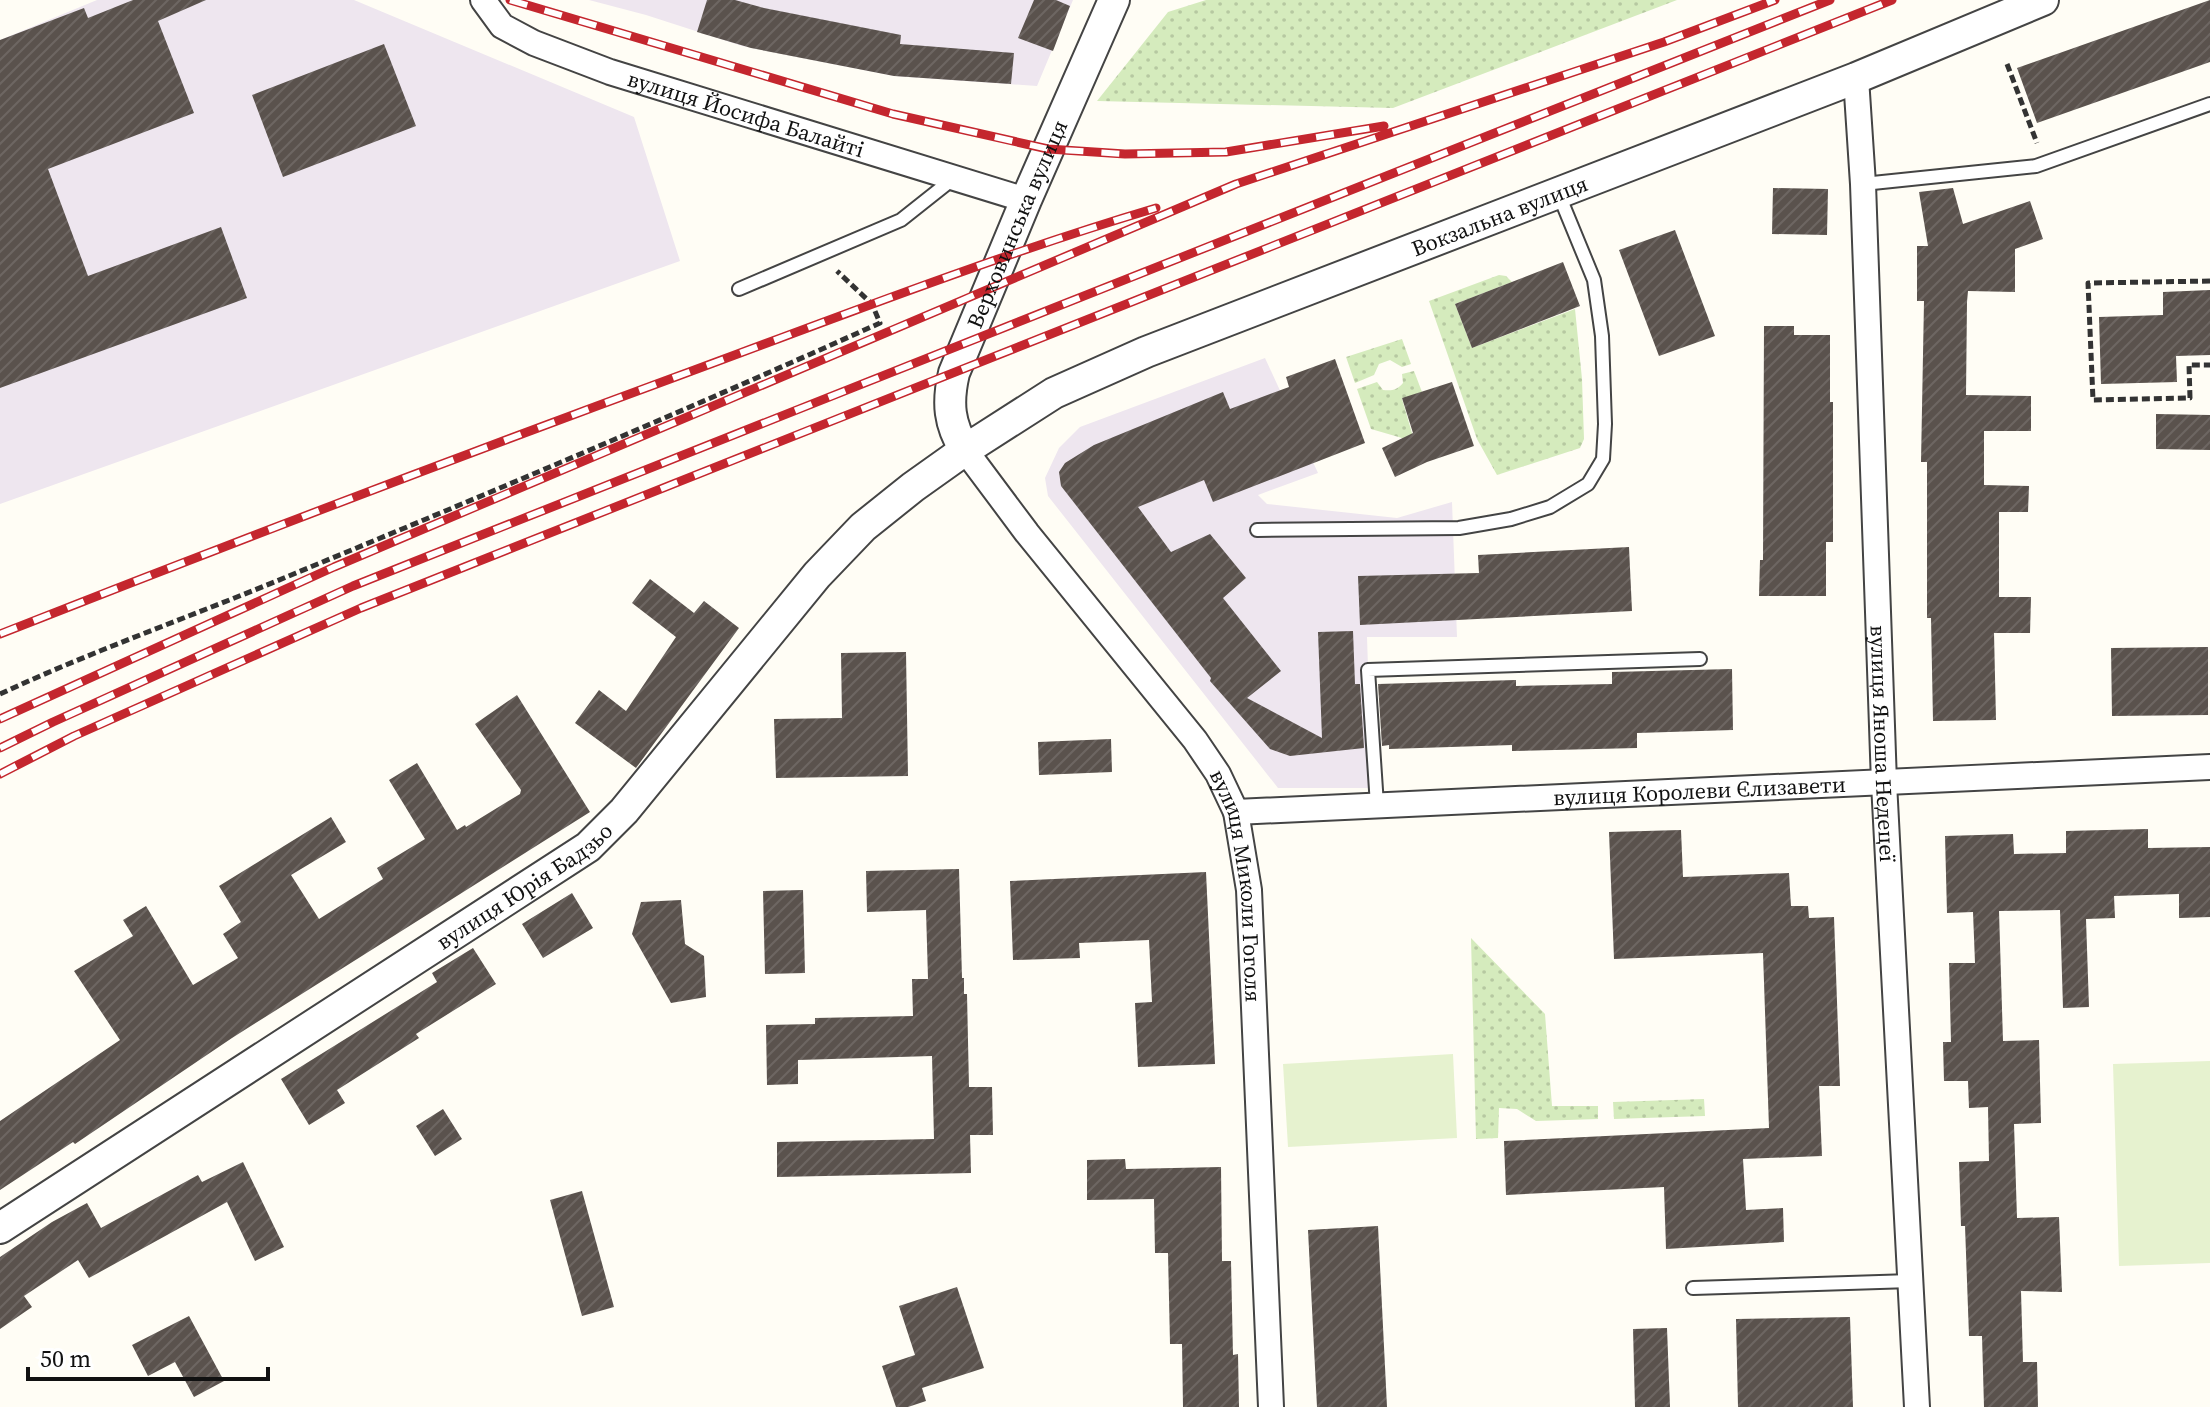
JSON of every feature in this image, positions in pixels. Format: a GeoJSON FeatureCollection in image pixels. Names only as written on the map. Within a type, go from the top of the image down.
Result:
{"type":"FeatureCollection","features":[{"type":"Feature","properties":{"kind":"street","name":"вулиця Йосифа Балайті"},"geometry":{"type":"LineString","coordinates":[[483,0],[502,26],[534,43],[585,62],[1026,200]]}},
{"type":"Feature","properties":{"kind":"street","name":"Верховинська вулиця"},"geometry":{"type":"LineString","coordinates":[[965,450],[949,416],[949,394],[954,373],[1114,0]]}},
{"type":"Feature","properties":{"kind":"street","name":"Вокзальна вулиця"},"geometry":{"type":"LineString","coordinates":[[965,450],[1054,393],[1146,352],[1856,78],[2043,0]]}},
{"type":"Feature","properties":{"kind":"street","name":"вулиця Яноша Недецеї"},"geometry":{"type":"LineString","coordinates":[[1856,78],[1863,184],[1884,783],[1917,1407]]}},
{"type":"Feature","properties":{"kind":"street","name":"вулиця Миколи Гоголя"},"geometry":{"type":"LineString","coordinates":[[965,450],[1027,533],[1195,740],[1218,774],[1236,812],[1249,890],[1271,1407]]}},
{"type":"Feature","properties":{"kind":"street","name":"вулиця Юрія Бадзьо"},"geometry":{"type":"LineString","coordinates":[[0,1228],[588,847],[624,811],[817,575],[863,527],[965,450]]}},
{"type":"Feature","properties":{"kind":"street","name":"вулиця Королеви Єлизавети"},"geometry":{"type":"LineString","coordinates":[[1236,812],[2210,767]]}},
{"type":"Feature","properties":{"kind":"lane"},"geometry":{"type":"LineString","coordinates":[[1863,184],[2044,163],[2210,104]]}},
{"type":"Feature","properties":{"kind":"lane"},"geometry":{"type":"LineString","coordinates":[[739,289],[901,220],[954,178]]}},
{"type":"Feature","properties":{"kind":"lane"},"geometry":{"type":"LineString","coordinates":[[1257,530],[1459,528],[1511,519],[1550,507],[1588,484],[1603,459],[1602,336],[1594,280],[1557,192]]}},
{"type":"Feature","properties":{"kind":"lane"},"geometry":{"type":"LineString","coordinates":[[1377,805],[1368,670],[1700,659]]}},
{"type":"Feature","properties":{"kind":"lane"},"geometry":{"type":"LineString","coordinates":[[1693,1288],[1911,1281]]}},
{"type":"Feature","properties":{"kind":"path"},"geometry":{"type":"LineString","coordinates":[[2007,64],[2044,163]]}},
{"type":"Feature","properties":{"kind":"path"},"geometry":{"type":"LineString","coordinates":[[0,694],[82,656],[294,574],[696,405],[880,323],[872,304],[820,256]]}},
{"type":"Feature","properties":{"kind":"path"},"geometry":{"type":"LineString","coordinates":[[2210,281],[2088,283],[2093,400],[2190,398],[2189,365],[2210,365]]}},
{"type":"Feature","properties":{"kind":"shaded area"},"geometry":{"type":"Polygon","coordinates":[[[97,0],[354,0],[634,117],[680,261],[0,504],[0,40],[97,0]]]}},
{"type":"Feature","properties":{"kind":"shaded area"},"geometry":{"type":"Polygon","coordinates":[[[589,0],[1073,0],[1037,86],[894,76],[742,46],[589,0]]]}},
{"type":"Feature","properties":{"kind":"shaded area"},"geometry":{"type":"Polygon","coordinates":[[[1265,358],[1318,473],[1258,495],[1267,504],[1397,518],[1452,502],[1457,637],[1367,637],[1372,788],[1278,788],[1048,496],[1045,478],[1059,448],[1080,427],[1265,358]]]}},
{"type":"Feature","properties":{"kind":"green space"},"geometry":{"type":"Polygon","coordinates":[[[1206,0],[1677,0],[1393,108],[1097,101],[1168,12],[1206,0]]]}},
{"type":"Feature","properties":{"kind":"green space"},"geometry":{"type":"Polygon","coordinates":[[[1499,275],[1506,276],[1512,282],[1455,304],[1472,348],[1575,309],[1584,439],[1580,448],[1497,475],[1477,439],[1429,301],[1499,275]]]}},
{"type":"Feature","properties":{"kind":"green space"},"geometry":{"type":"Polygon","coordinates":[[[1402,339],[1411,364],[1402,367],[1390,360],[1379,364],[1374,375],[1355,383],[1346,357],[1402,339]]]}},
{"type":"Feature","properties":{"kind":"green space"},"geometry":{"type":"Polygon","coordinates":[[[1414,371],[1422,392],[1402,399],[1414,440],[1414,463],[1402,438],[1371,429],[1357,389],[1377,382],[1383,390],[1394,390],[1403,383],[1402,374],[1414,371]]]}},
{"type":"Feature","properties":{"kind":"green space"},"geometry":{"type":"Polygon","coordinates":[[[1471,938],[1545,1014],[1552,1106],[1598,1106],[1598,1119],[1536,1121],[1517,1109],[1499,1108],[1498,1138],[1476,1139],[1471,938]]]}},
{"type":"Feature","properties":{"kind":"green space"},"geometry":{"type":"Polygon","coordinates":[[[1453,1054],[1457,1138],[1288,1147],[1283,1064],[1453,1054]]]}},
{"type":"Feature","properties":{"kind":"green space"},"geometry":{"type":"Polygon","coordinates":[[[2210,1061],[2210,1263],[2119,1266],[2113,1064],[2210,1061]]]}},
{"type":"Feature","properties":{"kind":"green space"},"geometry":{"type":"Polygon","coordinates":[[[1704,1099],[1705,1116],[1614,1119],[1613,1102],[1704,1099]]]}},
{"type":"Feature","properties":{"kind":"building"},"geometry":{"type":"Polygon","coordinates":[[[133,0],[206,0],[158,21],[194,113],[48,169],[88,276],[221,227],[247,298],[0,388],[0,40],[84,8],[88,18],[133,0]]]}},
{"type":"Feature","properties":{"kind":"building"},"geometry":{"type":"Polygon","coordinates":[[[707,0],[735,0],[901,35],[900,44],[1014,53],[1011,84],[894,76],[751,48],[697,32],[707,0]]]}},
{"type":"Feature","properties":{"kind":"building"},"geometry":{"type":"Polygon","coordinates":[[[1034,0],[1056,0],[1070,6],[1053,51],[1018,38],[1034,0]]]}},
{"type":"Feature","properties":{"kind":"building"},"geometry":{"type":"Polygon","coordinates":[[[2210,0],[2210,62],[2037,123],[2017,68],[2210,0]]]}},
{"type":"Feature","properties":{"kind":"building"},"geometry":{"type":"Polygon","coordinates":[[[384,44],[416,126],[283,177],[252,95],[384,44]]]}},
{"type":"Feature","properties":{"kind":"building"},"geometry":{"type":"Polygon","coordinates":[[[1773,188],[1828,189],[1827,235],[1772,234],[1773,188]]]}},
{"type":"Feature","properties":{"kind":"building"},"geometry":{"type":"Polygon","coordinates":[[[1953,188],[1963,224],[2030,201],[2043,239],[2015,249],[2015,292],[1968,291],[1966,395],[2031,396],[2031,431],[1984,431],[1984,485],[2029,486],[2028,512],[1999,512],[1999,597],[2031,597],[2030,633],[1994,633],[1996,720],[1933,721],[1931,618],[1927,618],[1927,462],[1921,462],[1924,301],[1917,301],[1917,246],[1928,246],[1919,192],[1953,188]]]}},
{"type":"Feature","properties":{"kind":"building"},"geometry":{"type":"Polygon","coordinates":[[[1675,230],[1715,336],[1659,356],[1619,250],[1675,230]]]}},
{"type":"Feature","properties":{"kind":"building"},"geometry":{"type":"Polygon","coordinates":[[[1563,262],[1580,306],[1472,348],[1455,304],[1563,262]]]}},
{"type":"Feature","properties":{"kind":"building"},"geometry":{"type":"Polygon","coordinates":[[[2210,290],[2210,355],[2176,356],[2177,382],[2101,384],[2099,317],[2163,315],[2163,292],[2210,290]]]}},
{"type":"Feature","properties":{"kind":"building"},"geometry":{"type":"Polygon","coordinates":[[[1764,326],[1794,326],[1794,335],[1830,335],[1833,542],[1826,542],[1826,596],[1759,596],[1760,560],[1763,560],[1764,326]]]}},
{"type":"Feature","properties":{"kind":"building"},"geometry":{"type":"Polygon","coordinates":[[[1335,359],[1365,443],[1213,502],[1204,480],[1138,507],[1171,552],[1210,534],[1246,578],[1223,598],[1281,671],[1247,698],[1322,738],[1318,632],[1353,631],[1355,684],[1360,684],[1364,748],[1290,756],[1270,749],[1210,681],[1211,678],[1061,486],[1059,472],[1065,463],[1094,445],[1223,392],[1230,409],[1289,387],[1286,377],[1335,359]]]}},
{"type":"Feature","properties":{"kind":"building"},"geometry":{"type":"Polygon","coordinates":[[[1452,382],[1474,446],[1395,477],[1382,448],[1413,433],[1402,398],[1452,382]]]}},
{"type":"Feature","properties":{"kind":"building"},"geometry":{"type":"Polygon","coordinates":[[[2156,414],[2210,415],[2210,450],[2156,449],[2156,414]]]}},
{"type":"Feature","properties":{"kind":"building"},"geometry":{"type":"Polygon","coordinates":[[[1629,547],[1632,611],[1360,625],[1358,576],[1479,573],[1478,555],[1629,547]]]}},
{"type":"Feature","properties":{"kind":"building"},"geometry":{"type":"Polygon","coordinates":[[[650,579],[694,613],[704,601],[739,628],[636,768],[575,723],[599,690],[626,711],[676,637],[632,603],[650,579]]]}},
{"type":"Feature","properties":{"kind":"building"},"geometry":{"type":"Polygon","coordinates":[[[2208,647],[2208,715],[2112,716],[2111,648],[2208,647]]]}},
{"type":"Feature","properties":{"kind":"building"},"geometry":{"type":"Polygon","coordinates":[[[906,652],[908,776],[776,778],[774,719],[842,718],[841,653],[906,652]]]}},
{"type":"Feature","properties":{"kind":"building"},"geometry":{"type":"Polygon","coordinates":[[[1732,669],[1733,730],[1637,733],[1637,748],[1512,751],[1512,745],[1389,749],[1389,745],[1382,746],[1378,684],[1516,680],[1516,686],[1612,684],[1612,672],[1732,669]]]}},
{"type":"Feature","properties":{"kind":"building"},"geometry":{"type":"Polygon","coordinates":[[[517,695],[590,812],[232,1038],[75,1144],[73,1142],[0,1190],[0,1121],[120,1040],[74,971],[133,936],[123,920],[146,906],[193,985],[238,958],[223,934],[241,922],[219,886],[331,817],[346,842],[291,875],[319,919],[383,879],[377,868],[425,839],[389,780],[417,763],[457,830],[520,794],[521,790],[475,724],[517,695]]]}},
{"type":"Feature","properties":{"kind":"building"},"geometry":{"type":"Polygon","coordinates":[[[1111,739],[1112,772],[1039,775],[1038,742],[1111,739]]]}},
{"type":"Feature","properties":{"kind":"building"},"geometry":{"type":"Polygon","coordinates":[[[2148,829],[2148,848],[2210,847],[2210,917],[2179,918],[2179,894],[2114,896],[2115,918],[2086,919],[2089,1007],[2063,1008],[2060,910],[1999,911],[2003,1041],[2039,1040],[2041,1123],[2014,1124],[2017,1218],[2059,1217],[2062,1292],[2021,1291],[2023,1362],[2037,1362],[2038,1407],[1984,1407],[1982,1336],[1969,1336],[1959,1162],[1989,1161],[1988,1107],[1969,1108],[1968,1081],[1944,1081],[1943,1042],[1951,1042],[1949,963],[1975,963],[1973,912],[1947,913],[1945,836],[2013,834],[2014,854],[2066,853],[2066,831],[2148,829]]]}},
{"type":"Feature","properties":{"kind":"building"},"geometry":{"type":"Polygon","coordinates":[[[1681,830],[1683,877],[1789,873],[1791,906],[1808,906],[1809,918],[1834,917],[1840,1086],[1819,1086],[1822,1156],[1743,1159],[1746,1210],[1783,1208],[1784,1242],[1666,1249],[1664,1187],[1506,1195],[1504,1141],[1769,1128],[1763,953],[1614,959],[1609,832],[1681,830]]]}},
{"type":"Feature","properties":{"kind":"building"},"geometry":{"type":"Polygon","coordinates":[[[959,869],[969,1087],[992,1087],[993,1135],[970,1135],[971,1173],[777,1177],[777,1142],[934,1139],[932,1056],[798,1060],[798,1084],[767,1085],[766,1025],[815,1024],[815,1018],[913,1016],[912,979],[928,979],[926,910],[867,912],[866,871],[959,869]]]}},
{"type":"Feature","properties":{"kind":"building"},"geometry":{"type":"Polygon","coordinates":[[[1206,872],[1215,1064],[1138,1067],[1135,1003],[1152,1002],[1149,940],[1079,943],[1080,958],[1013,960],[1010,881],[1206,872]]]}},
{"type":"Feature","properties":{"kind":"building"},"geometry":{"type":"Polygon","coordinates":[[[803,890],[805,973],[765,974],[763,891],[803,890]]]}},
{"type":"Feature","properties":{"kind":"building"},"geometry":{"type":"Polygon","coordinates":[[[572,893],[593,928],[543,958],[522,924],[572,893]]]}},
{"type":"Feature","properties":{"kind":"building"},"geometry":{"type":"Polygon","coordinates":[[[681,900],[685,944],[704,956],[706,997],[671,1003],[632,934],[641,902],[681,900]]]}},
{"type":"Feature","properties":{"kind":"building"},"geometry":{"type":"Polygon","coordinates":[[[473,948],[496,984],[416,1034],[419,1038],[337,1090],[345,1103],[309,1125],[281,1079],[437,982],[432,973],[473,948]]]}},
{"type":"Feature","properties":{"kind":"building"},"geometry":{"type":"Polygon","coordinates":[[[443,1109],[462,1139],[435,1156],[416,1126],[443,1109]]]}},
{"type":"Feature","properties":{"kind":"building"},"geometry":{"type":"Polygon","coordinates":[[[1125,1159],[1126,1169],[1221,1167],[1222,1261],[1231,1261],[1233,1355],[1238,1354],[1239,1407],[1183,1407],[1182,1344],[1170,1344],[1168,1253],[1155,1253],[1154,1199],[1087,1200],[1087,1160],[1125,1159]]]}},
{"type":"Feature","properties":{"kind":"building"},"geometry":{"type":"Polygon","coordinates":[[[243,1162],[284,1247],[255,1261],[227,1202],[89,1278],[78,1260],[24,1296],[32,1307],[0,1329],[0,1257],[87,1203],[101,1228],[198,1175],[202,1182],[243,1162]]]}},
{"type":"Feature","properties":{"kind":"building"},"geometry":{"type":"Polygon","coordinates":[[[582,1191],[614,1307],[582,1316],[550,1200],[582,1191]]]}},
{"type":"Feature","properties":{"kind":"building"},"geometry":{"type":"Polygon","coordinates":[[[1378,1226],[1387,1407],[1317,1407],[1308,1230],[1378,1226]]]}},
{"type":"Feature","properties":{"kind":"building"},"geometry":{"type":"Polygon","coordinates":[[[957,1287],[984,1368],[922,1388],[926,1401],[896,1407],[882,1366],[915,1355],[899,1306],[957,1287]]]}},
{"type":"Feature","properties":{"kind":"building"},"geometry":{"type":"Polygon","coordinates":[[[189,1316],[224,1381],[194,1397],[175,1362],[148,1376],[132,1345],[189,1316]]]}},
{"type":"Feature","properties":{"kind":"building"},"geometry":{"type":"Polygon","coordinates":[[[1850,1317],[1853,1407],[1738,1407],[1736,1319],[1850,1317]]]}},
{"type":"Feature","properties":{"kind":"building"},"geometry":{"type":"Polygon","coordinates":[[[1667,1328],[1670,1407],[1635,1407],[1633,1329],[1667,1328]]]}},
{"type":"Feature","properties":{"kind":"railway"},"geometry":{"type":"LineString","coordinates":[[510,0],[893,114],[1048,149],[1125,154],[1226,152],[1384,126]]}},
{"type":"Feature","properties":{"kind":"railway"},"geometry":{"type":"LineString","coordinates":[[0,719],[334,567],[1236,184],[1664,42],[1775,0]]}},
{"type":"Feature","properties":{"kind":"railway"},"geometry":{"type":"LineString","coordinates":[[0,748],[353,586],[1830,0]]}},
{"type":"Feature","properties":{"kind":"railway"},"geometry":{"type":"LineString","coordinates":[[0,774],[74,736],[361,608],[1892,0]]}},
{"type":"Feature","properties":{"kind":"railway"},"geometry":{"type":"LineString","coordinates":[[0,634],[863,307],[1038,245],[1156,208]]}}]}
